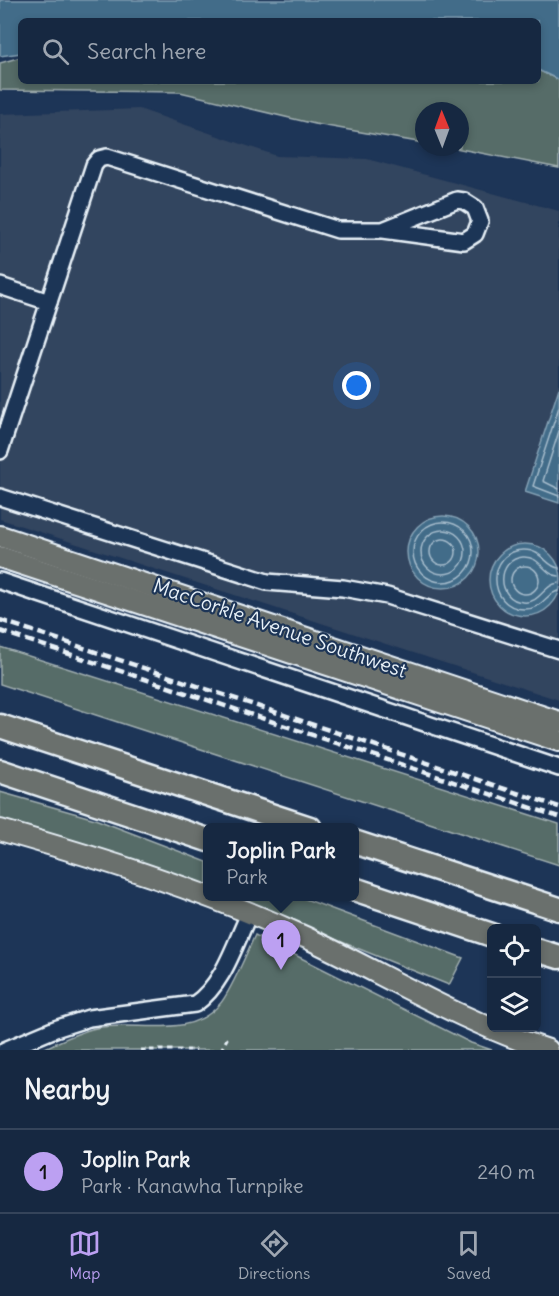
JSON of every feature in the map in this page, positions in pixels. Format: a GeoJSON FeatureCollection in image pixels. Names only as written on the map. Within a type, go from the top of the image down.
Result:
{"type":"FeatureCollection","features":[{"type":"Feature","properties":{"kind":"highway"},"geometry":{"type":"LineString","coordinates":[[0,726],[295,823]]}},
{"type":"Feature","properties":{"kind":"highway"},"geometry":{"type":"LineString","coordinates":[[0,771],[203,839]]}},
{"type":"Feature","properties":{"kind":"highway"},"geometry":{"type":"LineString","coordinates":[[359,844],[559,909]]}},
{"type":"Feature","properties":{"kind":"highway"},"geometry":{"type":"LineString","coordinates":[[359,891],[487,933]]}},
{"type":"Feature","properties":{"kind":"highway"},"geometry":{"type":"LineString","coordinates":[[541,951],[559,957]]}},
{"type":"Feature","properties":{"kind":"main road","name":"MacCorkle Avenue Southwest"},"geometry":{"type":"LineString","coordinates":[[0,536],[559,722]]}},
{"type":"Feature","properties":{"kind":"main road","name":"MacCorkle Avenue Southwest"},"geometry":{"type":"LineString","coordinates":[[0,558],[559,741]]}},
{"type":"Feature","properties":{"kind":"main road"},"geometry":{"type":"LineString","coordinates":[[0,830],[203,897]]}},
{"type":"Feature","properties":{"kind":"main road"},"geometry":{"type":"LineString","coordinates":[[216,901],[250,912],[307,938],[446,1009],[548,1050]]}},
{"type":"Feature","properties":{"kind":"street"},"geometry":{"type":"LineString","coordinates":[[0,451],[94,165],[103,158],[320,227],[348,231],[383,231],[464,241],[475,234],[480,221],[475,208],[464,201],[457,200],[383,231]]}},
{"type":"Feature","properties":{"kind":"street"},"geometry":{"type":"LineString","coordinates":[[0,286],[49,302]]}},
{"type":"Feature","properties":{"kind":"street"},"geometry":{"type":"LineString","coordinates":[[0,497],[267,582],[343,588],[387,596],[559,650]]}},
{"type":"Feature","properties":{"kind":"street"},"geometry":{"type":"LineString","coordinates":[[0,581],[559,768]]}},
{"type":"Feature","properties":{"kind":"street"},"geometry":{"type":"LineString","coordinates":[[5,1050],[55,1029],[89,1018],[195,1004],[208,995],[221,975],[250,912]]}},
{"type":"Feature","properties":{"kind":"path"},"geometry":{"type":"LineString","coordinates":[[220,1050],[228,1037]]}},
{"type":"Feature","properties":{"kind":"path"},"geometry":{"type":"LineString","coordinates":[[141,1050],[196,1050]]}},
{"type":"Feature","properties":{"kind":"shaded area"},"geometry":{"type":"Polygon","coordinates":[[[139,109],[277,156],[367,159],[559,211],[559,700],[0,519],[0,114],[139,109]]]}},
{"type":"Feature","properties":{"kind":"green space"},"geometry":{"type":"Polygon","coordinates":[[[18,58],[18,84],[541,84],[541,71],[559,80],[559,168],[469,151],[469,102],[415,102],[415,141],[315,124],[180,92],[0,90],[0,63],[18,58]]]}},
{"type":"Feature","properties":{"kind":"green space"},"geometry":{"type":"Polygon","coordinates":[[[0,647],[559,824],[559,865],[0,684],[0,647]]]}},
{"type":"Feature","properties":{"kind":"green space"},"geometry":{"type":"Polygon","coordinates":[[[0,792],[95,819],[203,860],[203,885],[165,870],[0,824],[0,792]]]}},
{"type":"Feature","properties":{"kind":"green space"},"geometry":{"type":"Polygon","coordinates":[[[240,901],[311,901],[463,958],[449,985],[240,901]]]}},
{"type":"Feature","properties":{"kind":"green space"},"geometry":{"type":"Polygon","coordinates":[[[255,935],[471,1043],[492,1050],[41,1050],[96,1028],[177,1026],[207,1016],[228,992],[255,935]]]}},
{"type":"Feature","properties":{"kind":"water"},"geometry":{"type":"Polygon","coordinates":[[[0,0],[559,0],[559,80],[541,71],[541,18],[18,18],[18,53],[0,56],[0,0]]]}},
{"type":"Feature","properties":{"kind":"water"},"geometry":{"type":"Polygon","coordinates":[[[559,388],[559,503],[525,492],[559,388]]]}},
{"type":"Feature","properties":{"kind":"water"},"geometry":{"type":"Polygon","coordinates":[[[443,516],[463,522],[473,532],[479,552],[473,572],[463,582],[443,588],[423,582],[413,572],[407,552],[413,532],[423,522],[443,516]]]}},
{"type":"Feature","properties":{"kind":"water"},"geometry":{"type":"Polygon","coordinates":[[[525,544],[539,547],[555,560],[558,566],[560,587],[558,594],[545,610],[539,613],[525,616],[511,613],[495,600],[492,594],[489,580],[492,566],[505,550],[511,547],[525,544]]]}},
{"type":"Feature","properties":{"kind":"railway"},"geometry":{"type":"LineString","coordinates":[[0,620],[559,807]]}},
{"type":"Feature","properties":{"kind":"railway"},"geometry":{"type":"LineString","coordinates":[[0,631],[559,817]]}},
{"type":"Feature","properties":{"kind":"place","name":"Joplin Park"},"geometry":{"type":"Point","coordinates":[281,970]}}]}
